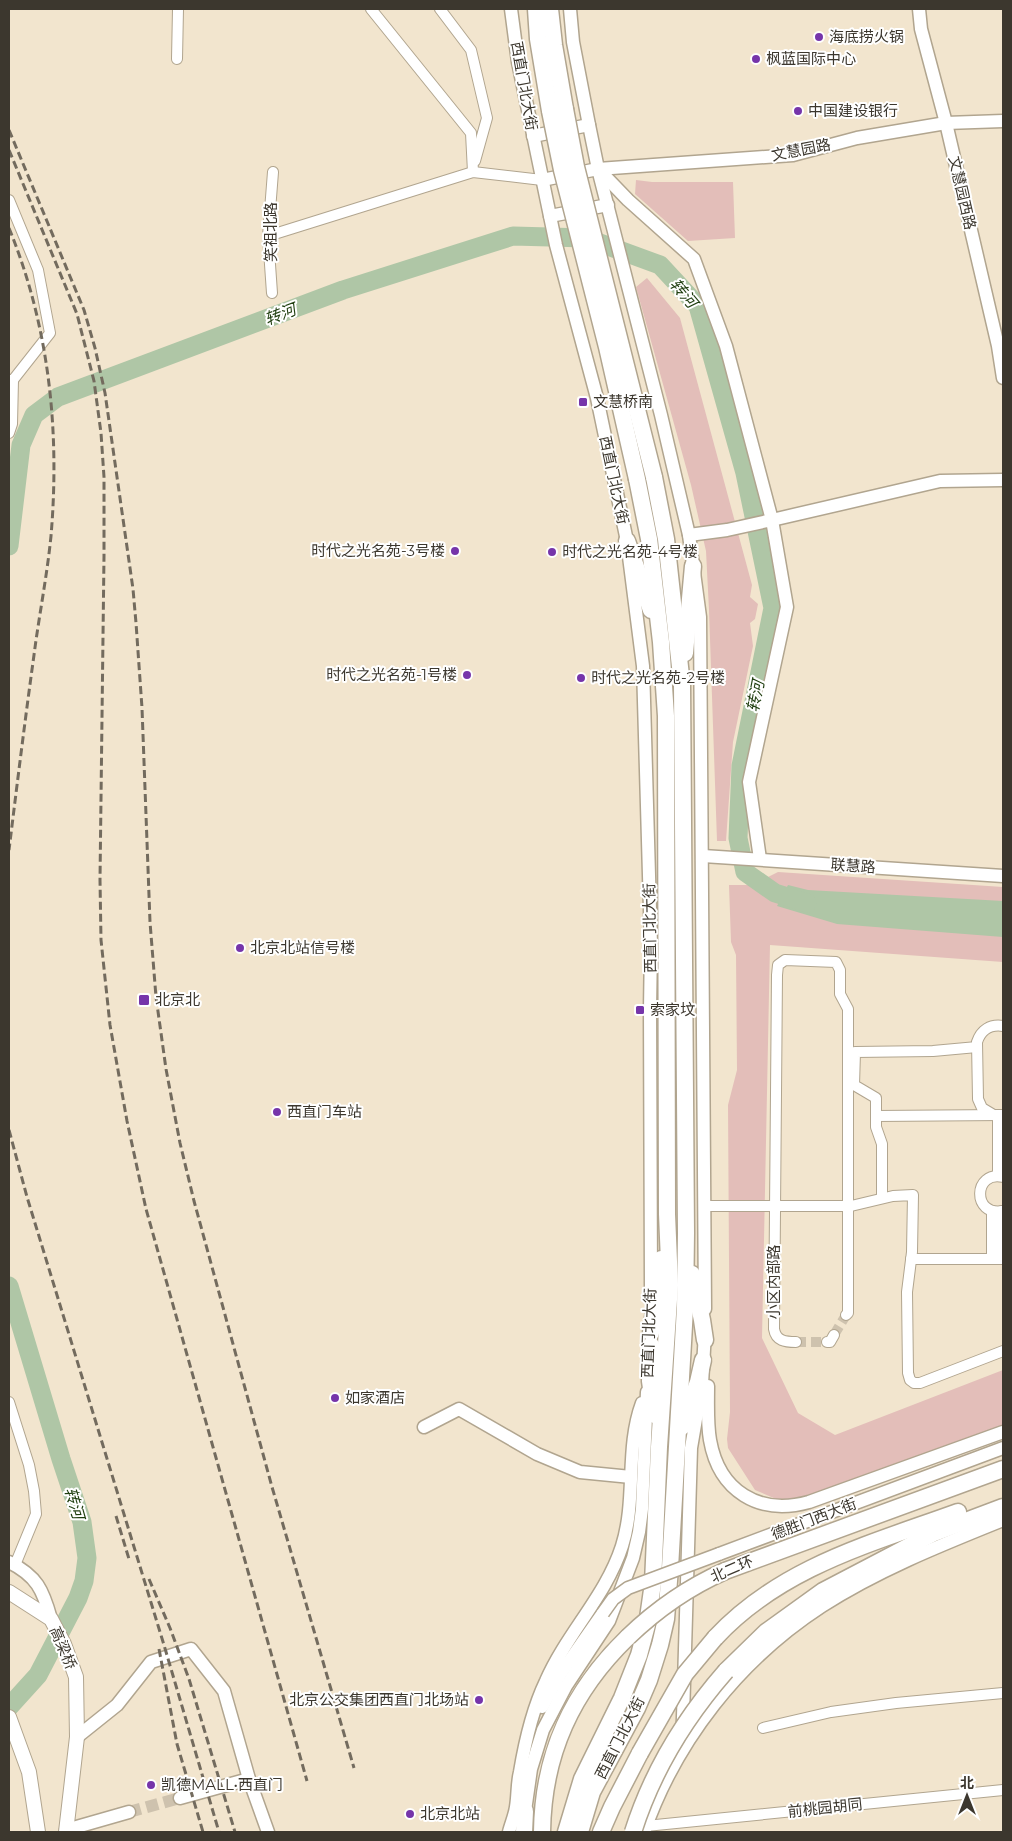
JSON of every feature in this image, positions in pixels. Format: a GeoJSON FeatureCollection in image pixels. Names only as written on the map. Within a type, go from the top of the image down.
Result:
{"type":"FeatureCollection","features":[{"type":"Feature","properties":{"kind":"highway","name":"西直门北大街"},"geometry":{"type":"LineString","coordinates":[[536,9],[538,39],[576,167],[654,476],[666,539],[682,685],[685,1308],[670,1582],[662,1637],[652,1673],[589,1800],[580,1832]]}},
{"type":"Feature","properties":{"kind":"highway","name":"西直门北大街"},"geometry":{"type":"LineString","coordinates":[[550,9],[562,170],[607,346],[649,539],[661,642],[666,716],[670,1296],[659,1453],[653,1584],[646,1634],[628,1686],[582,1779],[566,1832]]}},
{"type":"Feature","properties":{"kind":"highway"},"geometry":{"type":"LineString","coordinates":[[627,541],[661,642]]}},
{"type":"Feature","properties":{"kind":"highway"},"geometry":{"type":"LineString","coordinates":[[682,685],[694,566]]}},
{"type":"Feature","properties":{"kind":"highway"},"geometry":{"type":"LineString","coordinates":[[659,1453],[651,1391],[651,1339],[668,1214]]}},
{"type":"Feature","properties":{"kind":"highway"},"geometry":{"type":"LineString","coordinates":[[686,1233],[688,1254],[705,1340]]}},
{"type":"Feature","properties":{"kind":"highway"},"geometry":{"type":"LineString","coordinates":[[676,1446],[698,1382],[703,1360]]}},
{"type":"Feature","properties":{"kind":"highway","name":"北二环"},"geometry":{"type":"LineString","coordinates":[[547,1776],[555,1748],[575,1704],[595,1673],[628,1637],[677,1596],[725,1570],[1003,1469]]}},
{"type":"Feature","properties":{"kind":"highway"},"geometry":{"type":"LineString","coordinates":[[601,1832],[640,1753],[685,1674],[714,1638],[753,1603],[776,1586],[804,1570],[1003,1495]]}},
{"type":"Feature","properties":{"kind":"highway"},"geometry":{"type":"LineString","coordinates":[[641,1830],[652,1781],[674,1740],[702,1699],[726,1671],[766,1632],[792,1611],[831,1586],[934,1533],[1003,1507]]}},
{"type":"Feature","properties":{"kind":"highway"},"geometry":{"type":"LineString","coordinates":[[533,1832],[547,1776]]}},
{"type":"Feature","properties":{"kind":"highway"},"geometry":{"type":"LineString","coordinates":[[542,1832],[547,1776]]}},
{"type":"Feature","properties":{"kind":"highway"},"geometry":{"type":"LineString","coordinates":[[524,1832],[525,1811]]}},
{"type":"Feature","properties":{"kind":"main road"},"geometry":{"type":"LineString","coordinates":[[12,1597],[51,1619]]}},
{"type":"Feature","properties":{"kind":"main road","name":"高梁桥"},"geometry":{"type":"LineString","coordinates":[[51,1619],[64,1644],[76,1677],[77,1737],[64,1831]]}},
{"type":"Feature","properties":{"kind":"main road"},"geometry":{"type":"LineString","coordinates":[[9,1717],[29,1772],[38,1832]]}},
{"type":"Feature","properties":{"kind":"street"},"geometry":{"type":"LineString","coordinates":[[177,59],[178,9]]}},
{"type":"Feature","properties":{"kind":"street"},"geometry":{"type":"LineString","coordinates":[[371,9],[471,133],[473,172]]}},
{"type":"Feature","properties":{"kind":"street"},"geometry":{"type":"LineString","coordinates":[[440,9],[471,50],[487,118],[473,172]]}},
{"type":"Feature","properties":{"kind":"street","name":"西直门北大街"},"geometry":{"type":"LineString","coordinates":[[511,9],[518,62],[549,213],[596,398],[627,541],[643,666],[652,946],[650,1009],[651,1339],[642,1508],[638,1537],[633,1558],[610,1619],[566,1686],[544,1726],[533,1760],[525,1811],[517,1832]]}},
{"type":"Feature","properties":{"kind":"street"},"geometry":{"type":"LineString","coordinates":[[570,9],[573,42],[598,169],[661,415],[689,535],[700,617],[705,1340],[708,1370],[709,1438],[714,1457],[736,1490],[747,1498],[760,1504],[782,1506],[806,1502],[1003,1432]]}},
{"type":"Feature","properties":{"kind":"street","name":"文慧园西路"},"geometry":{"type":"LineString","coordinates":[[919,9],[921,29],[946,123],[998,346],[1003,378]]}},
{"type":"Feature","properties":{"kind":"street","name":"文慧园路"},"geometry":{"type":"LineString","coordinates":[[542,180],[598,169],[793,155],[857,138],[946,123],[1003,121]]}},
{"type":"Feature","properties":{"kind":"street"},"geometry":{"type":"LineString","coordinates":[[533,136],[589,126]]}},
{"type":"Feature","properties":{"kind":"street"},"geometry":{"type":"LineString","coordinates":[[598,169],[628,200],[694,259],[726,346],[771,516],[787,607],[749,782],[756,859]]}},
{"type":"Feature","properties":{"kind":"street","name":"笑祖北路"},"geometry":{"type":"LineString","coordinates":[[272,293],[268,236],[273,172]]}},
{"type":"Feature","properties":{"kind":"street"},"geometry":{"type":"LineString","coordinates":[[268,236],[473,172],[542,180]]}},
{"type":"Feature","properties":{"kind":"street"},"geometry":{"type":"LineString","coordinates":[[9,200],[38,270],[50,333],[11,380],[12,424],[9,433]]}},
{"type":"Feature","properties":{"kind":"street"},"geometry":{"type":"LineString","coordinates":[[549,213],[609,210]]}},
{"type":"Feature","properties":{"kind":"street"},"geometry":{"type":"LineString","coordinates":[[689,535],[940,481],[1003,480]]}},
{"type":"Feature","properties":{"kind":"street","name":"联慧路"},"geometry":{"type":"LineString","coordinates":[[703,856],[1003,876]]}},
{"type":"Feature","properties":{"kind":"street","name":"小区内部路"},"geometry":{"type":"LineString","coordinates":[[796,1342],[781,1340],[774,1331],[778,966],[786,960],[835,961],[840,969],[840,994],[848,1009],[847,1206]]}},
{"type":"Feature","properties":{"kind":"street"},"geometry":{"type":"LineString","coordinates":[[1002,1115],[986,1111],[978,1099],[977,1047],[979,1037],[984,1030],[992,1026],[1003,1026]]}},
{"type":"Feature","properties":{"kind":"street"},"geometry":{"type":"LineString","coordinates":[[882,1198],[882,1146],[876,1126],[876,1098],[854,1085],[855,1052],[933,1052],[977,1047]]}},
{"type":"Feature","properties":{"kind":"street"},"geometry":{"type":"LineString","coordinates":[[876,1116],[1002,1115]]}},
{"type":"Feature","properties":{"kind":"street"},"geometry":{"type":"LineString","coordinates":[[911,1259],[999,1258],[999,1211],[982,1203],[980,1192],[985,1181],[1000,1177],[1002,1115]]}},
{"type":"Feature","properties":{"kind":"street"},"geometry":{"type":"LineString","coordinates":[[704,1206],[847,1206],[859,1205],[897,1195],[913,1195],[911,1259],[907,1292],[908,1373],[911,1382],[921,1382],[1003,1351]]}},
{"type":"Feature","properties":{"kind":"street"},"geometry":{"type":"LineString","coordinates":[[846,1315],[848,1313],[847,1206]]}},
{"type":"Feature","properties":{"kind":"street"},"geometry":{"type":"LineString","coordinates":[[682,1750],[691,1448],[702,1390],[705,1340]]}},
{"type":"Feature","properties":{"kind":"street"},"geometry":{"type":"LineString","coordinates":[[509,1832],[516,1808],[520,1772],[527,1739],[537,1702],[550,1672],[601,1593],[614,1569],[628,1522],[635,1427],[647,1389]]}},
{"type":"Feature","properties":{"kind":"street"},"geometry":{"type":"LineString","coordinates":[[9,1402],[29,1465],[36,1514],[12,1564],[30,1576],[44,1595],[51,1619]]}},
{"type":"Feature","properties":{"kind":"street"},"geometry":{"type":"LineString","coordinates":[[424,1428],[459,1409],[537,1454],[580,1472],[631,1477]]}},
{"type":"Feature","properties":{"kind":"street","name":"德胜门西大街"},"geometry":{"type":"LineString","coordinates":[[527,1739],[561,1673],[613,1599],[628,1588],[1003,1448]]}},
{"type":"Feature","properties":{"kind":"street"},"geometry":{"type":"LineString","coordinates":[[641,1830],[682,1750],[716,1702],[739,1674],[767,1648],[823,1606],[885,1571],[932,1548],[1003,1520]]}},
{"type":"Feature","properties":{"kind":"street"},"geometry":{"type":"LineString","coordinates":[[77,1737],[117,1705],[151,1662],[191,1649],[224,1691],[249,1779],[268,1832]]}},
{"type":"Feature","properties":{"kind":"street"},"geometry":{"type":"LineString","coordinates":[[764,1728],[831,1712],[896,1702],[1003,1693]]}},
{"type":"Feature","properties":{"kind":"street"},"geometry":{"type":"LineString","coordinates":[[180,1798],[249,1779]]}},
{"type":"Feature","properties":{"kind":"street","name":"前桃园胡同"},"geometry":{"type":"LineString","coordinates":[[641,1830],[1003,1790]]}},
{"type":"Feature","properties":{"kind":"street"},"geometry":{"type":"LineString","coordinates":[[64,1831],[129,1812]]}},
{"type":"Feature","properties":{"kind":"shaded area"},"geometry":{"type":"Polygon","coordinates":[[[636,180],[652,182],[733,182],[735,238],[688,241],[635,194],[636,180]]]}},
{"type":"Feature","properties":{"kind":"shaded area"},"geometry":{"type":"Polygon","coordinates":[[[647,278],[680,318],[752,585],[750,597],[758,604],[755,619],[750,623],[753,646],[733,742],[726,841],[717,841],[706,551],[691,485],[636,287],[647,278]]]}},
{"type":"Feature","properties":{"kind":"shaded area"},"geometry":{"type":"Polygon","coordinates":[[[778,872],[1003,887],[1003,962],[770,945],[762,1338],[798,1413],[835,1435],[1003,1370],[1003,1429],[802,1499],[776,1499],[755,1490],[728,1448],[727,1439],[730,1412],[728,1105],[737,1070],[736,955],[731,942],[729,885],[752,885],[778,872]]]}},
{"type":"Feature","properties":{"kind":"shaded area"},"geometry":{"type":"Polygon","coordinates":[[[788,885],[808,890],[1003,901],[1003,937],[837,924],[777,906],[788,885]]]}},
{"type":"Feature","properties":{"kind":"waterway","name":"转河"},"geometry":{"type":"LineString","coordinates":[[9,546],[21,445],[34,415],[58,397],[343,290],[513,236],[586,238],[660,265],[698,306],[745,473],[773,608],[741,766],[738,838],[745,872],[775,893],[807,903]]}},
{"type":"Feature","properties":{"kind":"waterway","name":"转河"},"geometry":{"type":"LineString","coordinates":[[9,1286],[82,1522],[87,1558],[84,1581],[78,1598],[38,1675],[9,1707]]}},
{"type":"Feature","properties":{"kind":"tunnel"},"geometry":{"type":"LineString","coordinates":[[834,1335],[846,1315]]}},
{"type":"Feature","properties":{"kind":"tunnel"},"geometry":{"type":"LineString","coordinates":[[796,1342],[827,1342]]}},
{"type":"Feature","properties":{"kind":"tunnel"},"geometry":{"type":"LineString","coordinates":[[129,1812],[180,1798]]}},
{"type":"Feature","properties":{"kind":"railway"},"geometry":{"type":"LineString","coordinates":[[9,130],[84,310],[105,393],[133,589],[136,623],[142,708],[150,922],[156,997],[166,1069],[180,1143],[272,1487],[354,1768]]}},
{"type":"Feature","properties":{"kind":"railway"},"geometry":{"type":"LineString","coordinates":[[9,150],[77,314],[94,381],[101,433],[104,477],[101,940],[110,1025],[127,1121],[146,1209],[307,1781]]}},
{"type":"Feature","properties":{"kind":"railway"},"geometry":{"type":"LineString","coordinates":[[9,228],[23,265],[42,341],[48,379],[54,457],[51,536],[9,850]]}},
{"type":"Feature","properties":{"kind":"railway"},"geometry":{"type":"LineString","coordinates":[[9,1130],[27,1197],[219,1832]]}},
{"type":"Feature","properties":{"kind":"railway"},"geometry":{"type":"LineString","coordinates":[[116,1516],[129,1559]]}},
{"type":"Feature","properties":{"kind":"railway"},"geometry":{"type":"LineString","coordinates":[[149,1579],[189,1679],[235,1832]]}},
{"type":"Feature","properties":{"kind":"railway"},"geometry":{"type":"LineString","coordinates":[[159,1649],[177,1744],[203,1832]]}},
{"type":"Feature","properties":{"kind":"place","name":"海底捞火锅"},"geometry":{"type":"Point","coordinates":[819,37]}},
{"type":"Feature","properties":{"kind":"place","name":"枫蓝国际中心"},"geometry":{"type":"Point","coordinates":[756,59]}},
{"type":"Feature","properties":{"kind":"place","name":"中国建设银行"},"geometry":{"type":"Point","coordinates":[798,111]}},
{"type":"Feature","properties":{"kind":"place","name":"文慧桥南"},"geometry":{"type":"Point","coordinates":[583,402]}},
{"type":"Feature","properties":{"kind":"place","name":"时代之光名苑-3号楼"},"geometry":{"type":"Point","coordinates":[455,551]}},
{"type":"Feature","properties":{"kind":"place","name":"时代之光名苑-4号楼"},"geometry":{"type":"Point","coordinates":[552,552]}},
{"type":"Feature","properties":{"kind":"place","name":"时代之光名苑-1号楼"},"geometry":{"type":"Point","coordinates":[467,675]}},
{"type":"Feature","properties":{"kind":"place","name":"时代之光名苑-2号楼"},"geometry":{"type":"Point","coordinates":[581,678]}},
{"type":"Feature","properties":{"kind":"place","name":"北京北站信号楼"},"geometry":{"type":"Point","coordinates":[240,948]}},
{"type":"Feature","properties":{"kind":"place","name":"北京北"},"geometry":{"type":"Point","coordinates":[144,1000]}},
{"type":"Feature","properties":{"kind":"place","name":"索家坟"},"geometry":{"type":"Point","coordinates":[640,1010]}},
{"type":"Feature","properties":{"kind":"place","name":"西直门车站"},"geometry":{"type":"Point","coordinates":[277,1112]}},
{"type":"Feature","properties":{"kind":"place","name":"如家酒店"},"geometry":{"type":"Point","coordinates":[335,1398]}},
{"type":"Feature","properties":{"kind":"place","name":"北京公交集团西直门北场站"},"geometry":{"type":"Point","coordinates":[479,1700]}},
{"type":"Feature","properties":{"kind":"place","name":"凯德MALL•西直门"},"geometry":{"type":"Point","coordinates":[151,1785]}},
{"type":"Feature","properties":{"kind":"place","name":"北京北站"},"geometry":{"type":"Point","coordinates":[410,1814]}}]}
